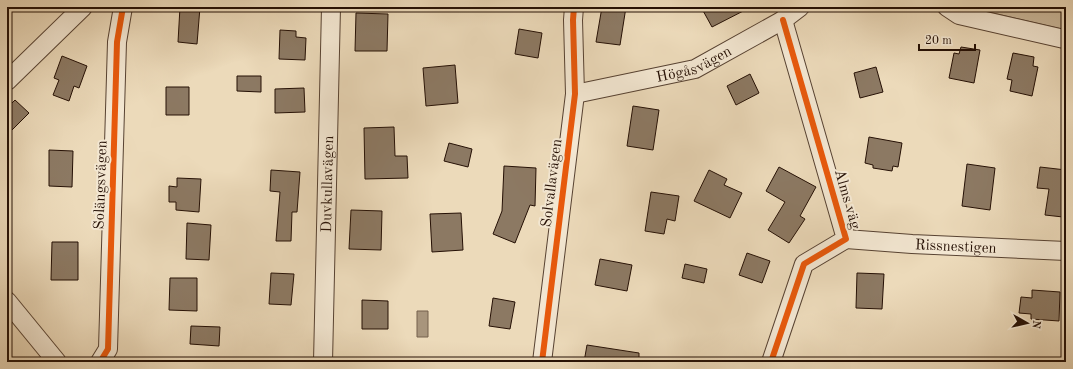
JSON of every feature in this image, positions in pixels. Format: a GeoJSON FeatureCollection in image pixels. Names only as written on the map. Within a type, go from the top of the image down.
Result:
{"type":"FeatureCollection","features":[{"type":"Feature","properties":{"kind":"street"},"geometry":{"type":"LineString","coordinates":[[7,81],[83,7]]}},
{"type":"Feature","properties":{"kind":"street","name":"Solängsvägen"},"geometry":{"type":"LineString","coordinates":[[100,362],[108,349],[117,42],[123,7]]}},
{"type":"Feature","properties":{"kind":"street","name":"Duvkullavägen"},"geometry":{"type":"LineString","coordinates":[[322,362],[331,7]]}},
{"type":"Feature","properties":{"kind":"street","name":"Solvallavägen"},"geometry":{"type":"LineString","coordinates":[[542,362],[575,94],[572,20],[574,7]]}},
{"type":"Feature","properties":{"kind":"street","name":"Högåsvägen"},"geometry":{"type":"LineString","coordinates":[[575,94],[695,69],[783,20],[800,7]]}},
{"type":"Feature","properties":{"kind":"street"},"geometry":{"type":"LineString","coordinates":[[947,7],[959,15],[1064,39]]}},
{"type":"Feature","properties":{"kind":"street","name":"Alms väg"},"geometry":{"type":"LineString","coordinates":[[771,362],[804,264],[846,239],[783,20]]}},
{"type":"Feature","properties":{"kind":"street","name":"Rissnestigen"},"geometry":{"type":"LineString","coordinates":[[846,239],[912,244],[1066,251]]}},
{"type":"Feature","properties":{"kind":"street"},"geometry":{"type":"LineString","coordinates":[[7,301],[57,362]]}},
{"type":"Feature","properties":{"kind":"shaded area"},"geometry":{"type":"Polygon","coordinates":[[[967,7],[1066,7],[1066,30],[967,7]]]}},
{"type":"Feature","properties":{"kind":"shaded area"},"geometry":{"type":"Polygon","coordinates":[[[417,311],[428,311],[428,337],[417,337],[417,311]]]}},
{"type":"Feature","properties":{"kind":"building"},"geometry":{"type":"Polygon","coordinates":[[[180,7],[200,7],[197,44],[178,42],[180,7]]]}},
{"type":"Feature","properties":{"kind":"building"},"geometry":{"type":"Polygon","coordinates":[[[602,7],[626,7],[620,45],[596,42],[602,7]]]}},
{"type":"Feature","properties":{"kind":"building"},"geometry":{"type":"Polygon","coordinates":[[[701,7],[751,7],[712,27],[701,7]]]}},
{"type":"Feature","properties":{"kind":"building"},"geometry":{"type":"Polygon","coordinates":[[[356,13],[388,14],[387,51],[355,51],[356,13]]]}},
{"type":"Feature","properties":{"kind":"building"},"geometry":{"type":"Polygon","coordinates":[[[519,29],[542,33],[538,58],[515,54],[519,29]]]}},
{"type":"Feature","properties":{"kind":"building"},"geometry":{"type":"Polygon","coordinates":[[[280,30],[296,31],[296,37],[306,38],[305,60],[279,59],[280,30]]]}},
{"type":"Feature","properties":{"kind":"building"},"geometry":{"type":"Polygon","coordinates":[[[961,47],[980,50],[974,83],[949,78],[954,53],[959,54],[961,47]]]}},
{"type":"Feature","properties":{"kind":"building"},"geometry":{"type":"Polygon","coordinates":[[[1013,53],[1034,57],[1033,66],[1038,67],[1032,96],[1010,91],[1012,80],[1007,79],[1013,53]]]}},
{"type":"Feature","properties":{"kind":"building"},"geometry":{"type":"Polygon","coordinates":[[[62,56],[87,66],[79,88],[74,86],[69,101],[53,95],[59,80],[54,78],[62,56]]]}},
{"type":"Feature","properties":{"kind":"building"},"geometry":{"type":"Polygon","coordinates":[[[455,65],[458,103],[426,106],[423,68],[455,65]]]}},
{"type":"Feature","properties":{"kind":"building"},"geometry":{"type":"Polygon","coordinates":[[[876,67],[883,92],[860,98],[854,73],[876,67]]]}},
{"type":"Feature","properties":{"kind":"building"},"geometry":{"type":"Polygon","coordinates":[[[750,74],[759,93],[736,105],[727,86],[750,74]]]}},
{"type":"Feature","properties":{"kind":"building"},"geometry":{"type":"Polygon","coordinates":[[[237,76],[261,76],[261,92],[237,91],[237,76]]]}},
{"type":"Feature","properties":{"kind":"building"},"geometry":{"type":"Polygon","coordinates":[[[166,87],[189,87],[189,115],[166,115],[166,87]]]}},
{"type":"Feature","properties":{"kind":"building"},"geometry":{"type":"Polygon","coordinates":[[[304,88],[305,112],[275,113],[275,89],[304,88]]]}},
{"type":"Feature","properties":{"kind":"building"},"geometry":{"type":"Polygon","coordinates":[[[15,100],[29,113],[7,135],[7,108],[15,100]]]}},
{"type":"Feature","properties":{"kind":"building"},"geometry":{"type":"Polygon","coordinates":[[[633,106],[659,110],[653,150],[627,146],[633,106]]]}},
{"type":"Feature","properties":{"kind":"building"},"geometry":{"type":"Polygon","coordinates":[[[394,127],[395,156],[407,156],[408,178],[365,179],[364,128],[394,127]]]}},
{"type":"Feature","properties":{"kind":"building"},"geometry":{"type":"Polygon","coordinates":[[[869,137],[902,143],[898,167],[893,166],[892,171],[873,168],[873,165],[865,163],[869,137]]]}},
{"type":"Feature","properties":{"kind":"building"},"geometry":{"type":"Polygon","coordinates":[[[449,143],[472,149],[468,167],[444,161],[449,143]]]}},
{"type":"Feature","properties":{"kind":"building"},"geometry":{"type":"Polygon","coordinates":[[[49,150],[73,151],[72,187],[49,186],[49,150]]]}},
{"type":"Feature","properties":{"kind":"building"},"geometry":{"type":"Polygon","coordinates":[[[967,164],[995,168],[990,210],[962,206],[967,164]]]}},
{"type":"Feature","properties":{"kind":"building"},"geometry":{"type":"Polygon","coordinates":[[[504,166],[536,168],[535,206],[530,205],[515,243],[493,234],[502,211],[504,166]]]}},
{"type":"Feature","properties":{"kind":"building"},"geometry":{"type":"Polygon","coordinates":[[[779,167],[816,187],[800,216],[805,219],[789,243],[768,230],[785,202],[766,191],[779,167]]]}},
{"type":"Feature","properties":{"kind":"building"},"geometry":{"type":"Polygon","coordinates":[[[1040,167],[1066,170],[1066,192],[1063,217],[1045,215],[1049,189],[1037,188],[1040,167]]]}},
{"type":"Feature","properties":{"kind":"building"},"geometry":{"type":"Polygon","coordinates":[[[271,170],[300,172],[297,212],[292,212],[291,241],[276,241],[280,192],[270,191],[271,170]]]}},
{"type":"Feature","properties":{"kind":"building"},"geometry":{"type":"Polygon","coordinates":[[[709,170],[727,179],[724,185],[742,193],[730,218],[694,201],[709,170]]]}},
{"type":"Feature","properties":{"kind":"building"},"geometry":{"type":"Polygon","coordinates":[[[177,178],[201,179],[199,212],[176,210],[176,202],[169,202],[169,186],[177,187],[177,178]]]}},
{"type":"Feature","properties":{"kind":"building"},"geometry":{"type":"Polygon","coordinates":[[[651,192],[679,196],[675,221],[667,219],[664,234],[645,231],[651,192]]]}},
{"type":"Feature","properties":{"kind":"building"},"geometry":{"type":"Polygon","coordinates":[[[351,210],[382,211],[381,250],[349,249],[351,210]]]}},
{"type":"Feature","properties":{"kind":"building"},"geometry":{"type":"Polygon","coordinates":[[[461,213],[463,250],[432,252],[430,214],[461,213]]]}},
{"type":"Feature","properties":{"kind":"building"},"geometry":{"type":"Polygon","coordinates":[[[187,223],[211,225],[209,260],[186,259],[187,223]]]}},
{"type":"Feature","properties":{"kind":"building"},"geometry":{"type":"Polygon","coordinates":[[[52,242],[78,242],[78,280],[51,280],[52,242]]]}},
{"type":"Feature","properties":{"kind":"building"},"geometry":{"type":"Polygon","coordinates":[[[747,253],[770,261],[762,283],[739,275],[747,253]]]}},
{"type":"Feature","properties":{"kind":"building"},"geometry":{"type":"Polygon","coordinates":[[[600,259],[632,265],[627,291],[595,285],[600,259]]]}},
{"type":"Feature","properties":{"kind":"building"},"geometry":{"type":"Polygon","coordinates":[[[685,264],[707,269],[704,283],[682,278],[685,264]]]}},
{"type":"Feature","properties":{"kind":"building"},"geometry":{"type":"Polygon","coordinates":[[[271,273],[294,274],[291,305],[269,304],[271,273]]]}},
{"type":"Feature","properties":{"kind":"building"},"geometry":{"type":"Polygon","coordinates":[[[857,273],[884,274],[882,309],[856,308],[857,273]]]}},
{"type":"Feature","properties":{"kind":"building"},"geometry":{"type":"Polygon","coordinates":[[[170,278],[197,278],[197,311],[169,310],[170,278]]]}},
{"type":"Feature","properties":{"kind":"building"},"geometry":{"type":"Polygon","coordinates":[[[1032,290],[1060,292],[1059,321],[1031,319],[1031,314],[1019,313],[1021,297],[1032,298],[1032,290]]]}},
{"type":"Feature","properties":{"kind":"building"},"geometry":{"type":"Polygon","coordinates":[[[493,298],[515,302],[510,329],[489,326],[493,298]]]}},
{"type":"Feature","properties":{"kind":"building"},"geometry":{"type":"Polygon","coordinates":[[[362,300],[388,301],[388,329],[362,329],[362,300]]]}},
{"type":"Feature","properties":{"kind":"building"},"geometry":{"type":"Polygon","coordinates":[[[191,326],[220,327],[219,346],[190,344],[191,326]]]}},
{"type":"Feature","properties":{"kind":"building"},"geometry":{"type":"Polygon","coordinates":[[[587,345],[639,353],[639,362],[584,362],[587,345]]]}},
{"type":"Feature","properties":{"kind":"cycle path"},"geometry":{"type":"LineString","coordinates":[[100,362],[108,349],[117,42],[123,7]]}},
{"type":"Feature","properties":{"kind":"cycle path"},"geometry":{"type":"LineString","coordinates":[[542,362],[575,94],[574,7]]}},
{"type":"Feature","properties":{"kind":"cycle path"},"geometry":{"type":"LineString","coordinates":[[771,362],[804,264],[846,239],[783,20]]}}]}
